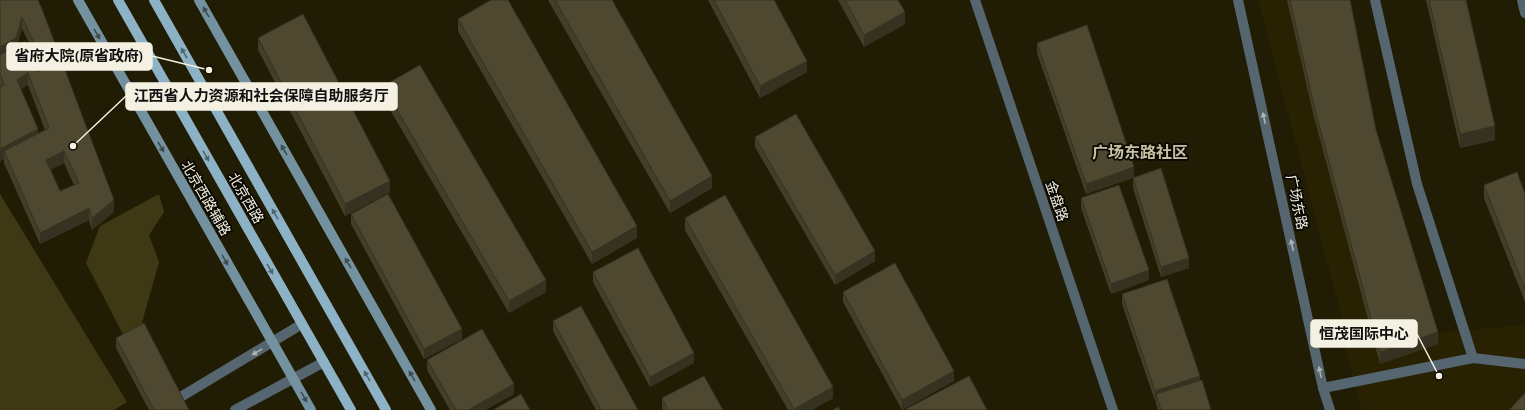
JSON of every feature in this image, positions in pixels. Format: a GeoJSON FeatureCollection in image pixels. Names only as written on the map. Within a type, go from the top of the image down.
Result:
{"type":"FeatureCollection","features":[{"type":"Feature","properties":{"kind":"main road","name":"北京西路辅路"},"geometry":{"type":"LineString","coordinates":[[78,0],[311,410]]}},
{"type":"Feature","properties":{"kind":"main road","name":"北京西路"},"geometry":{"type":"LineString","coordinates":[[118,0],[351,410]]}},
{"type":"Feature","properties":{"kind":"main road","name":"北京西路"},"geometry":{"type":"LineString","coordinates":[[154,0],[386,410]]}},
{"type":"Feature","properties":{"kind":"main road"},"geometry":{"type":"LineString","coordinates":[[199,0],[431,410]]}},
{"type":"Feature","properties":{"kind":"street","name":"金盘路"},"geometry":{"type":"LineString","coordinates":[[975,0],[1113,410]]}},
{"type":"Feature","properties":{"kind":"street","name":"广场东路"},"geometry":{"type":"LineString","coordinates":[[1238,0],[1323,388],[1330,410]]}},
{"type":"Feature","properties":{"kind":"street"},"geometry":{"type":"LineString","coordinates":[[1375,0],[1417,184],[1473,358]]}},
{"type":"Feature","properties":{"kind":"street"},"geometry":{"type":"LineString","coordinates":[[1522,0],[1525,13]]}},
{"type":"Feature","properties":{"kind":"street"},"geometry":{"type":"LineString","coordinates":[[159,410],[302,324]]}},
{"type":"Feature","properties":{"kind":"street"},"geometry":{"type":"LineString","coordinates":[[1323,388],[1473,358],[1525,364]]}},
{"type":"Feature","properties":{"kind":"street"},"geometry":{"type":"LineString","coordinates":[[235,410],[324,362]]}},
{"type":"Feature","properties":{"kind":"shaded area"},"geometry":{"type":"Polygon","coordinates":[[[1258,0],[1326,0],[1379,332],[1346,334],[1258,0]]]}},
{"type":"Feature","properties":{"kind":"shaded area"},"geometry":{"type":"Polygon","coordinates":[[[0,194],[127,402],[114,410],[0,410],[0,194]]]}},
{"type":"Feature","properties":{"kind":"shaded area"},"geometry":{"type":"Polygon","coordinates":[[[159,194],[164,212],[149,235],[159,262],[141,326],[127,342],[86,263],[100,226],[159,194]]]}},
{"type":"Feature","properties":{"kind":"shaded area"},"geometry":{"type":"Polygon","coordinates":[[[1525,325],[1525,410],[1362,410],[1343,341],[1525,325]]]}},
{"type":"Feature","properties":{"kind":"building"},"geometry":{"type":"Polygon","coordinates":[[[0,0],[38,0],[114,200],[92,218],[89,208],[40,233],[4,151],[49,128],[28,73],[17,80],[38,129],[0,149],[0,87],[4,85],[0,73],[0,55],[25,41],[38,72],[45,66],[22,17],[16,38],[0,47],[0,0]],[[64,151],[46,160],[60,191],[79,183],[64,151]]]}},
{"type":"Feature","properties":{"kind":"building"},"geometry":{"type":"Polygon","coordinates":[[[491,0],[508,0],[637,226],[592,252],[458,19],[491,0]]]}},
{"type":"Feature","properties":{"kind":"building"},"geometry":{"type":"Polygon","coordinates":[[[555,0],[612,0],[712,176],[670,201],[555,0]]]}},
{"type":"Feature","properties":{"kind":"building"},"geometry":{"type":"Polygon","coordinates":[[[714,0],[774,0],[807,61],[760,86],[714,0]]]}},
{"type":"Feature","properties":{"kind":"building"},"geometry":{"type":"Polygon","coordinates":[[[845,0],[898,0],[905,12],[864,35],[845,0]]]}},
{"type":"Feature","properties":{"kind":"building"},"geometry":{"type":"Polygon","coordinates":[[[1290,0],[1350,0],[1376,130],[1438,332],[1380,352],[1313,102],[1290,0]]]}},
{"type":"Feature","properties":{"kind":"building"},"geometry":{"type":"Polygon","coordinates":[[[1429,0],[1466,0],[1495,126],[1460,134],[1429,0]]]}},
{"type":"Feature","properties":{"kind":"building"},"geometry":{"type":"Polygon","coordinates":[[[303,14],[390,181],[345,204],[258,38],[303,14]]]}},
{"type":"Feature","properties":{"kind":"building"},"geometry":{"type":"Polygon","coordinates":[[[1087,25],[1134,167],[1086,184],[1037,43],[1087,25]]]}},
{"type":"Feature","properties":{"kind":"building"},"geometry":{"type":"Polygon","coordinates":[[[420,65],[546,280],[509,301],[383,86],[420,65]]]}},
{"type":"Feature","properties":{"kind":"building"},"geometry":{"type":"Polygon","coordinates":[[[796,114],[875,251],[835,275],[755,137],[796,114]]]}},
{"type":"Feature","properties":{"kind":"building"},"geometry":{"type":"Polygon","coordinates":[[[1161,168],[1189,258],[1161,267],[1133,178],[1161,168]]]}},
{"type":"Feature","properties":{"kind":"building"},"geometry":{"type":"Polygon","coordinates":[[[1517,172],[1525,194],[1525,289],[1484,185],[1517,172]]]}},
{"type":"Feature","properties":{"kind":"building"},"geometry":{"type":"Polygon","coordinates":[[[1119,185],[1149,270],[1111,284],[1081,198],[1119,185]]]}},
{"type":"Feature","properties":{"kind":"building"},"geometry":{"type":"Polygon","coordinates":[[[388,194],[462,329],[424,349],[351,214],[388,194]]]}},
{"type":"Feature","properties":{"kind":"building"},"geometry":{"type":"Polygon","coordinates":[[[725,195],[833,387],[794,409],[685,218],[725,195]]]}},
{"type":"Feature","properties":{"kind":"building"},"geometry":{"type":"Polygon","coordinates":[[[638,248],[694,353],[650,377],[593,272],[638,248]]]}},
{"type":"Feature","properties":{"kind":"building"},"geometry":{"type":"Polygon","coordinates":[[[895,263],[954,371],[902,400],[843,292],[895,263]]]}},
{"type":"Feature","properties":{"kind":"building"},"geometry":{"type":"Polygon","coordinates":[[[1167,279],[1200,376],[1155,391],[1122,294],[1167,279]]]}},
{"type":"Feature","properties":{"kind":"building"},"geometry":{"type":"Polygon","coordinates":[[[581,306],[638,410],[601,410],[553,321],[581,306]]]}},
{"type":"Feature","properties":{"kind":"building"},"geometry":{"type":"Polygon","coordinates":[[[144,323],[189,410],[154,410],[116,338],[144,323]]]}},
{"type":"Feature","properties":{"kind":"building"},"geometry":{"type":"Polygon","coordinates":[[[482,329],[514,384],[468,410],[456,410],[427,360],[482,329]]]}},
{"type":"Feature","properties":{"kind":"building"},"geometry":{"type":"Polygon","coordinates":[[[704,376],[723,410],[668,410],[662,398],[704,376]]]}},
{"type":"Feature","properties":{"kind":"building"},"geometry":{"type":"Polygon","coordinates":[[[969,376],[987,410],[906,409],[969,376]]]}},
{"type":"Feature","properties":{"kind":"building"},"geometry":{"type":"Polygon","coordinates":[[[1202,380],[1211,410],[1161,410],[1156,394],[1202,380]]]}},
{"type":"Feature","properties":{"kind":"building"},"geometry":{"type":"Polygon","coordinates":[[[1525,393],[1525,410],[1509,410],[1525,393]]]}},
{"type":"Feature","properties":{"kind":"building"},"geometry":{"type":"Polygon","coordinates":[[[521,394],[530,410],[493,410],[521,394]]]}},
{"type":"Feature","properties":{"kind":"building"},"geometry":{"type":"Polygon","coordinates":[[[838,407],[840,410],[833,410],[838,407]]]}},
{"type":"Feature","properties":{"kind":"place","name":"省府大院(原省政府)"},"geometry":{"type":"Point","coordinates":[209,70]}},
{"type":"Feature","properties":{"kind":"place","name":"江西省人力资源和社会保障自助服务厅"},"geometry":{"type":"Point","coordinates":[73,146]}},
{"type":"Feature","properties":{"kind":"place","name":"恒茂国际中心"},"geometry":{"type":"Point","coordinates":[1439,376]}},
{"type":"Feature","properties":{"kind":"district","name":"广场东路社区"},"geometry":{"type":"Point","coordinates":[1140,152]}}]}
